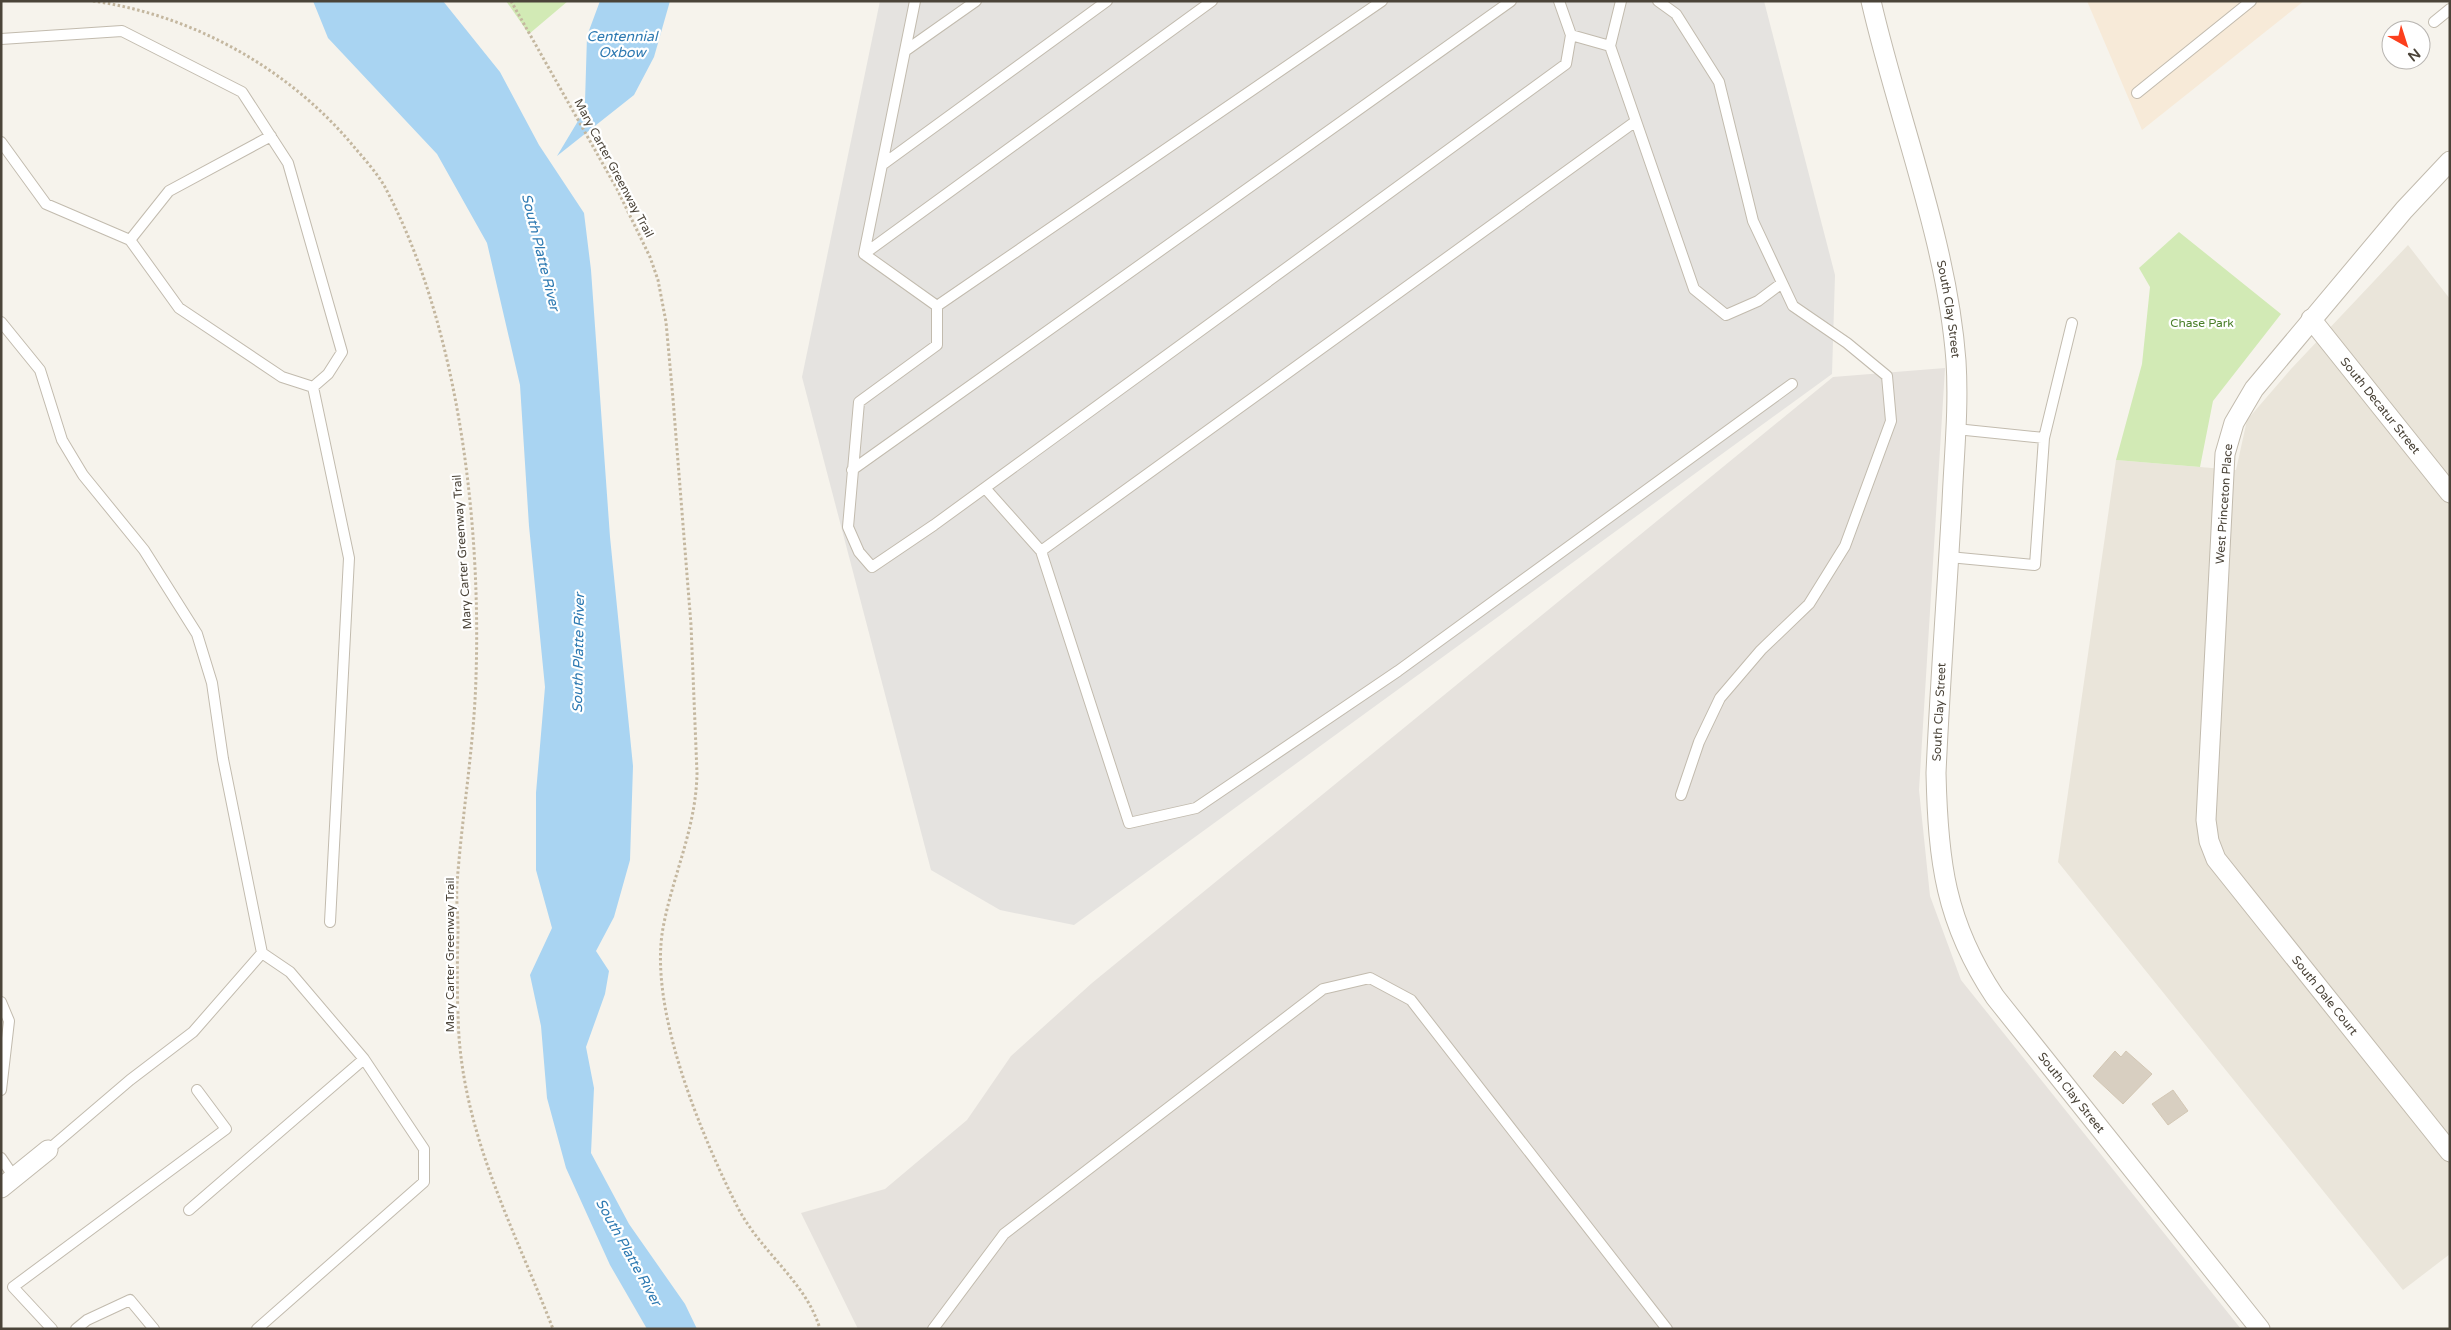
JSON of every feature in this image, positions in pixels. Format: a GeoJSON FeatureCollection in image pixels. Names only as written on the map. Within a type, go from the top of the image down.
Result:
{"type":"FeatureCollection","features":[{"type":"Feature","properties":{"kind":"street","name":"South Clay Street"},"geometry":{"type":"LineString","coordinates":[[1871,1],[1890,80],[1923,195],[1948,300],[1956,359],[1956,429],[1936,773],[1937,812],[1944,882],[1950,906],[1978,971],[2000,1004],[2260,1329]]}},
{"type":"Feature","properties":{"kind":"street","name":"West Princeton Place"},"geometry":{"type":"LineString","coordinates":[[2208,835],[2206,820],[2225,454],[2230,434],[2242,406],[2311,319],[2432,178],[2450,161]]}},
{"type":"Feature","properties":{"kind":"street","name":"South Decatur Street"},"geometry":{"type":"LineString","coordinates":[[2311,319],[2450,493]]}},
{"type":"Feature","properties":{"kind":"street","name":"South Dale Court"},"geometry":{"type":"LineString","coordinates":[[2208,835],[2216,859],[2450,1152]]}},
{"type":"Feature","properties":{"kind":"street"},"geometry":{"type":"LineString","coordinates":[[8,1183],[48,1150]]}},
{"type":"Feature","properties":{"kind":"lane"},"geometry":{"type":"LineString","coordinates":[[864,254],[915,1]]}},
{"type":"Feature","properties":{"kind":"lane"},"geometry":{"type":"LineString","coordinates":[[905,51],[976,1]]}},
{"type":"Feature","properties":{"kind":"lane"},"geometry":{"type":"LineString","coordinates":[[882,165],[1106,1]]}},
{"type":"Feature","properties":{"kind":"lane"},"geometry":{"type":"LineString","coordinates":[[864,254],[1212,1]]}},
{"type":"Feature","properties":{"kind":"lane"},"geometry":{"type":"LineString","coordinates":[[937,306],[1382,1]]}},
{"type":"Feature","properties":{"kind":"lane"},"geometry":{"type":"LineString","coordinates":[[852,470],[1511,1]]}},
{"type":"Feature","properties":{"kind":"lane"},"geometry":{"type":"LineString","coordinates":[[937,306],[937,344],[859,402],[848,527],[859,552],[872,566],[985,488],[1566,64],[1572,35],[1559,1]]}},
{"type":"Feature","properties":{"kind":"lane"},"geometry":{"type":"LineString","coordinates":[[1621,1],[1610,46],[1694,288],[1726,315],[1758,301],[1782,283]]}},
{"type":"Feature","properties":{"kind":"lane"},"geometry":{"type":"LineString","coordinates":[[1658,1],[1676,14],[1719,82],[1752,221],[1793,306],[1847,343],[1887,376],[1891,421],[1845,546],[1809,604],[1761,650],[1720,698],[1698,742],[1681,795]]}},
{"type":"Feature","properties":{"kind":"lane"},"geometry":{"type":"LineString","coordinates":[[2137,93],[2252,1]]}},
{"type":"Feature","properties":{"kind":"lane"},"geometry":{"type":"LineString","coordinates":[[2434,22],[2450,9]]}},
{"type":"Feature","properties":{"kind":"lane"},"geometry":{"type":"LineString","coordinates":[[1,39],[122,31],[242,92],[288,163],[342,352],[328,374],[313,387]]}},
{"type":"Feature","properties":{"kind":"lane"},"geometry":{"type":"LineString","coordinates":[[1572,35],[1610,46]]}},
{"type":"Feature","properties":{"kind":"lane"},"geometry":{"type":"LineString","coordinates":[[1041,550],[1636,120]]}},
{"type":"Feature","properties":{"kind":"lane"},"geometry":{"type":"LineString","coordinates":[[130,240],[169,191],[271,136]]}},
{"type":"Feature","properties":{"kind":"lane"},"geometry":{"type":"LineString","coordinates":[[1,142],[46,204],[130,240],[178,308],[282,377],[313,387]]}},
{"type":"Feature","properties":{"kind":"lane"},"geometry":{"type":"LineString","coordinates":[[864,254],[937,306]]}},
{"type":"Feature","properties":{"kind":"lane"},"geometry":{"type":"LineString","coordinates":[[1,322],[40,370],[62,440],[83,475],[144,550],[196,634],[212,683],[223,759],[262,953],[290,972],[364,1059],[424,1149],[424,1182],[257,1329]]}},
{"type":"Feature","properties":{"kind":"lane"},"geometry":{"type":"LineString","coordinates":[[1949,557],[2035,565],[2044,438],[2072,323]]}},
{"type":"Feature","properties":{"kind":"lane"},"geometry":{"type":"LineString","coordinates":[[985,488],[1041,550],[1129,823],[1196,808],[1398,671],[1792,384]]}},
{"type":"Feature","properties":{"kind":"lane"},"geometry":{"type":"LineString","coordinates":[[313,387],[349,558],[330,922]]}},
{"type":"Feature","properties":{"kind":"lane"},"geometry":{"type":"LineString","coordinates":[[1956,429],[2044,438]]}},
{"type":"Feature","properties":{"kind":"lane"},"geometry":{"type":"LineString","coordinates":[[48,1150],[130,1080],[192,1032],[262,953]]}},
{"type":"Feature","properties":{"kind":"lane"},"geometry":{"type":"LineString","coordinates":[[933,1329],[1004,1234],[1323,989],[1370,978],[1412,1000],[1667,1329]]}},
{"type":"Feature","properties":{"kind":"lane"},"geometry":{"type":"LineString","coordinates":[[1,1002],[5,1024],[1,1090]]}},
{"type":"Feature","properties":{"kind":"lane"},"geometry":{"type":"LineString","coordinates":[[189,1210],[364,1059]]}},
{"type":"Feature","properties":{"kind":"lane"},"geometry":{"type":"LineString","coordinates":[[52,1329],[13,1286],[226,1129],[197,1090]]}},
{"type":"Feature","properties":{"kind":"lane"},"geometry":{"type":"LineString","coordinates":[[1,1158],[8,1183]]}},
{"type":"Feature","properties":{"kind":"lane"},"geometry":{"type":"LineString","coordinates":[[76,1329],[88,1320],[130,1300],[154,1329]]}},
{"type":"Feature","properties":{"kind":"path","name":"Mary Carter Greenway Trail"},"geometry":{"type":"LineString","coordinates":[[93,1],[128,6],[197,30],[258,62],[300,94],[339,128],[386,189],[422,271],[454,395],[464,452],[477,608],[474,732],[466,779],[457,888],[460,1040],[468,1094],[488,1172],[553,1329]]}},
{"type":"Feature","properties":{"kind":"path","name":"Mary Carter Greenway Trail"},"geometry":{"type":"LineString","coordinates":[[511,1],[571,104],[633,220],[658,280],[666,322],[691,625],[697,774],[697,797],[692,826],[677,871],[663,931],[661,958],[663,989],[669,1024],[696,1109],[729,1189],[750,1227],[805,1298],[820,1329]]}},
{"type":"Feature","properties":{"kind":"shaded area"},"geometry":{"type":"Polygon","coordinates":[[[880,1],[1764,1],[1835,275],[1832,374],[1074,925],[1000,910],[931,870],[802,377],[880,1]]]}},
{"type":"Feature","properties":{"kind":"shaded area"},"geometry":{"type":"Polygon","coordinates":[[[2087,1],[2304,1],[2142,130],[2087,1]]]}},
{"type":"Feature","properties":{"kind":"shaded area"},"geometry":{"type":"Polygon","coordinates":[[[2408,245],[2450,299],[2450,1254],[2403,1290],[2058,862],[2116,460],[2236,470],[2247,420],[2291,369],[2408,245]]]}},
{"type":"Feature","properties":{"kind":"shaded area"},"geometry":{"type":"Polygon","coordinates":[[[1945,368],[1919,790],[1930,896],[1961,980],[2241,1329],[858,1329],[801,1213],[885,1189],[967,1120],[1011,1056],[1092,983],[1833,377],[1945,368]]]}},
{"type":"Feature","properties":{"kind":"green space"},"geometry":{"type":"Polygon","coordinates":[[[506,1],[568,1],[529,34],[506,1]]]}},
{"type":"Feature","properties":{"kind":"green space","name":"Chase Park"},"geometry":{"type":"Polygon","coordinates":[[[2179,232],[2281,314],[2213,401],[2200,467],[2116,460],[2142,364],[2150,287],[2139,268],[2179,232]]]}},
{"type":"Feature","properties":{"kind":"water","name":"South Platte River"},"geometry":{"type":"Polygon","coordinates":[[[313,1],[443,1],[500,72],[539,145],[584,213],[591,270],[610,537],[633,766],[630,860],[614,917],[596,951],[609,971],[605,994],[586,1047],[594,1088],[591,1153],[629,1224],[685,1304],[697,1329],[647,1329],[610,1265],[566,1168],[547,1098],[541,1026],[530,975],[552,928],[536,870],[536,793],[545,687],[529,526],[520,385],[487,243],[437,154],[328,38],[313,1]]]}},
{"type":"Feature","properties":{"kind":"water","name":"Centennial Oxbow"},"geometry":{"type":"Polygon","coordinates":[[[600,1],[670,1],[654,57],[634,95],[557,156],[581,116],[585,102],[587,36],[600,1]]]}},
{"type":"Feature","properties":{"kind":"building"},"geometry":{"type":"Polygon","coordinates":[[[2115,1051],[2121,1057],[2126,1051],[2152,1074],[2123,1104],[2093,1076],[2115,1051]]]}},
{"type":"Feature","properties":{"kind":"building"},"geometry":{"type":"Polygon","coordinates":[[[2173,1090],[2188,1111],[2168,1125],[2152,1104],[2173,1090]]]}}]}
